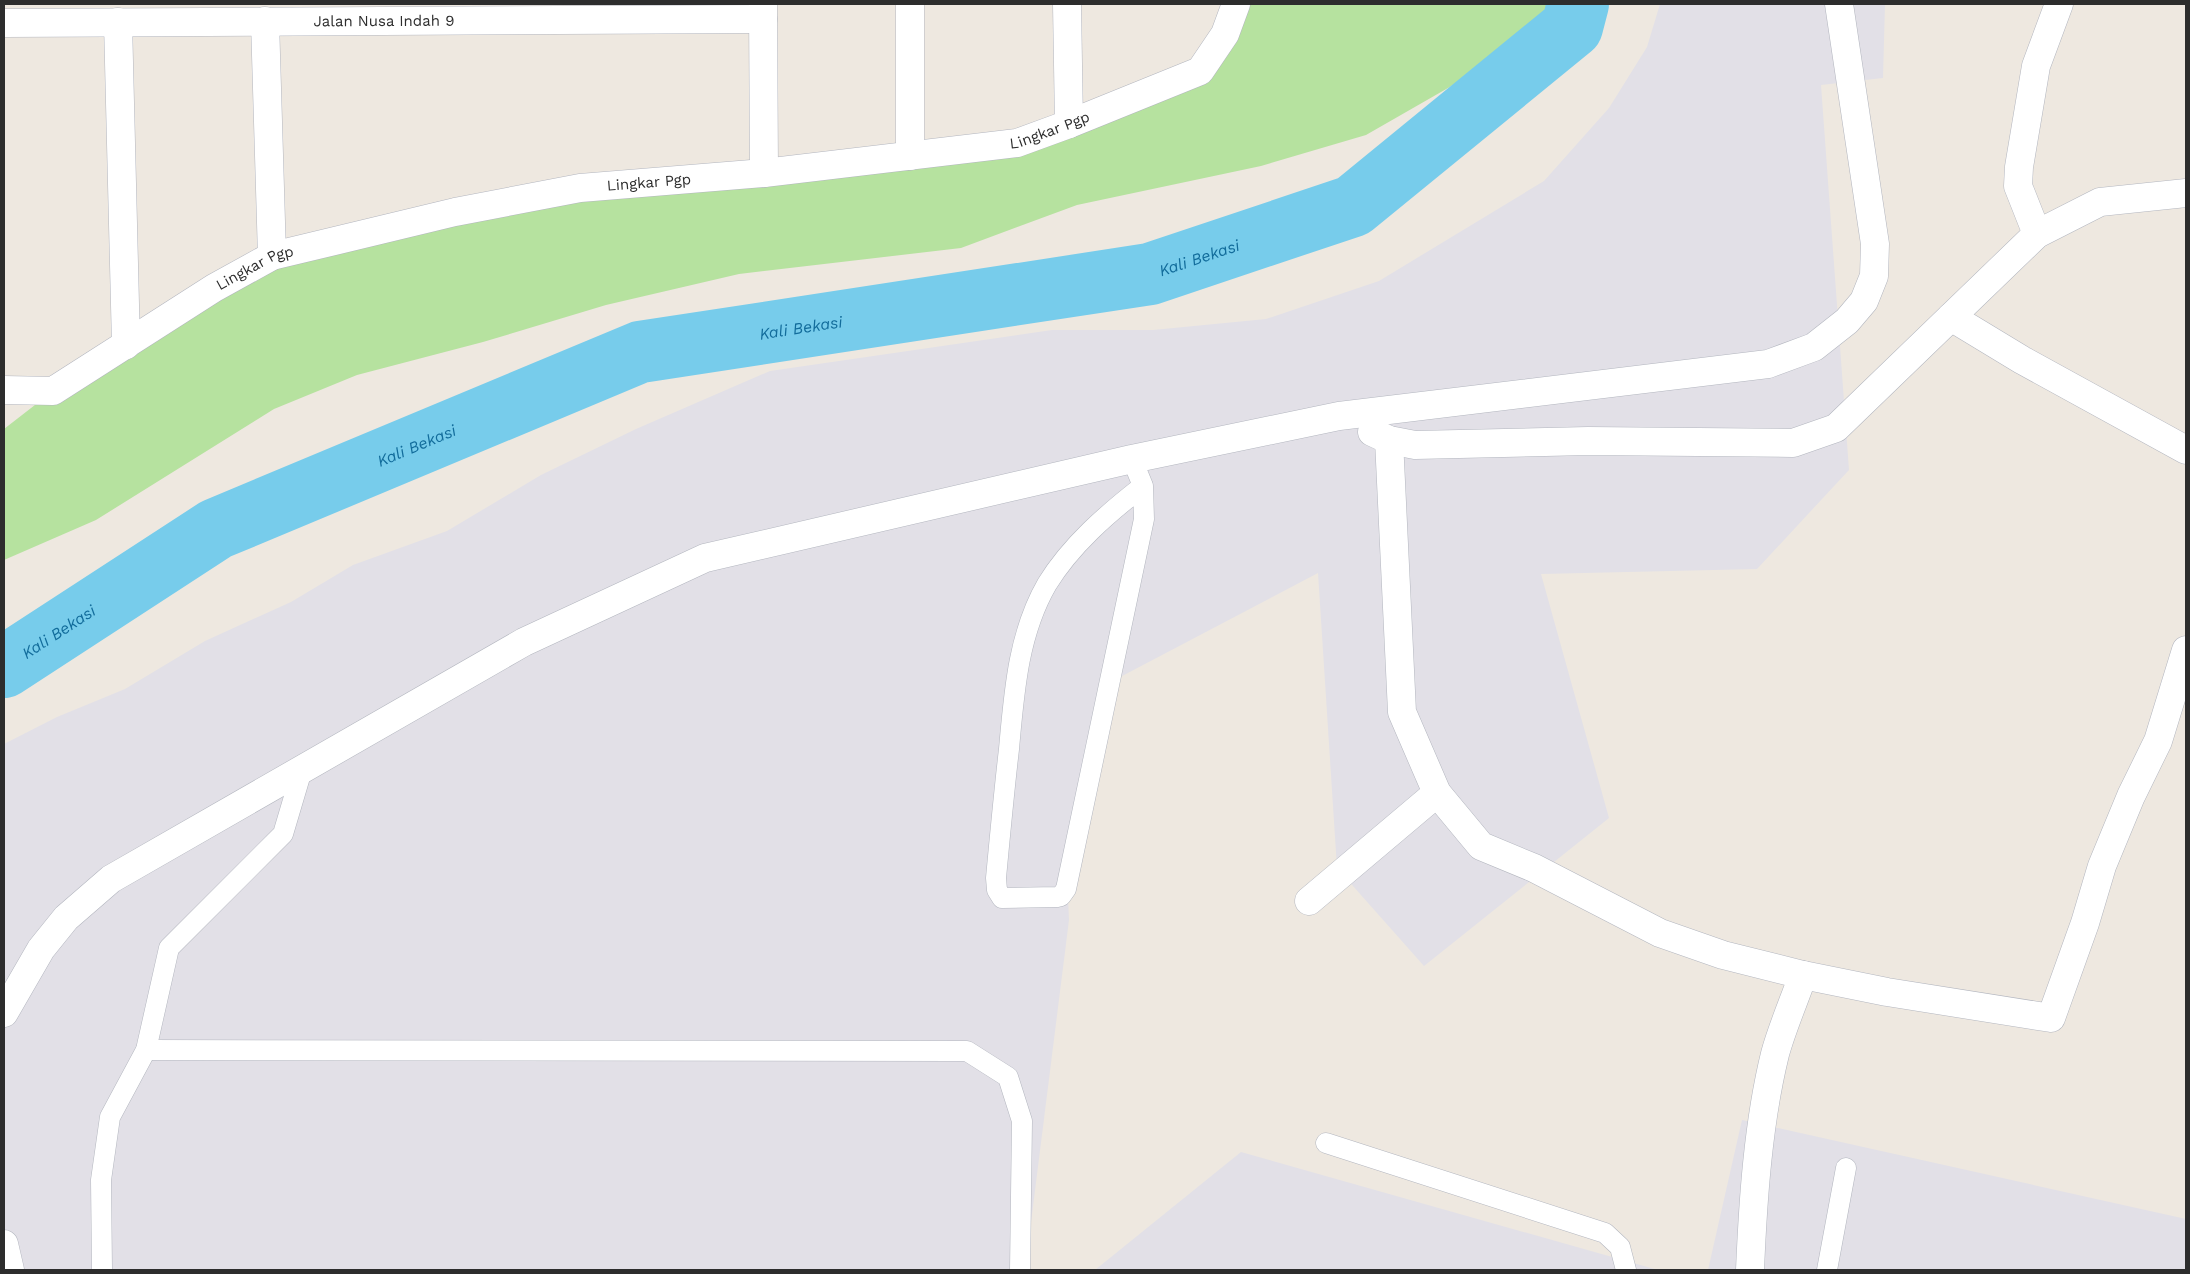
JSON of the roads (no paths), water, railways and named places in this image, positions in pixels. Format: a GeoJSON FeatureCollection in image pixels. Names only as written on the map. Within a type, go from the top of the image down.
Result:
{"type":"FeatureCollection","features":[{"type":"Feature","properties":{"kind":"street"},"geometry":{"type":"LineString","coordinates":[[910,4],[910,156]]}},
{"type":"Feature","properties":{"kind":"street"},"geometry":{"type":"LineString","coordinates":[[1067,4],[1069,124]]}},
{"type":"Feature","properties":{"kind":"street","name":"Lingkar Pgp"},"geometry":{"type":"LineString","coordinates":[[4,390],[53,391],[214,288],[272,256],[455,212],[580,188],[764,173],[1017,143],[1069,124],[1200,70],[1225,34],[1236,4]]}},
{"type":"Feature","properties":{"kind":"street"},"geometry":{"type":"LineString","coordinates":[[4,1013],[41,949],[66,918],[111,879],[524,642],[705,558],[1132,459],[1339,416],[1768,364],[1814,347],[1847,321],[1864,301],[1874,276],[1875,244],[1839,4]]}},
{"type":"Feature","properties":{"kind":"street"},"geometry":{"type":"LineString","coordinates":[[2037,234],[2018,186],[2019,167],[2036,66],[2059,4]]}},
{"type":"Feature","properties":{"kind":"street"},"geometry":{"type":"LineString","coordinates":[[763,11],[764,173]]}},
{"type":"Feature","properties":{"kind":"street","name":"Jalan Nusa Indah 9"},"geometry":{"type":"LineString","coordinates":[[4,23],[265,21],[460,12],[763,11]]}},
{"type":"Feature","properties":{"kind":"street"},"geometry":{"type":"LineString","coordinates":[[265,21],[272,256]]}},
{"type":"Feature","properties":{"kind":"street"},"geometry":{"type":"LineString","coordinates":[[118,22],[126,346]]}},
{"type":"Feature","properties":{"kind":"street"},"geometry":{"type":"LineString","coordinates":[[1339,416],[1389,440],[1415,445],[1588,441],[1793,444],[1836,428],[2037,234],[2100,202],[2186,193]]}},
{"type":"Feature","properties":{"kind":"street"},"geometry":{"type":"LineString","coordinates":[[1951,317],[2022,360],[2186,450]]}},
{"type":"Feature","properties":{"kind":"street"},"geometry":{"type":"LineString","coordinates":[[1389,440],[1402,712],[1437,793],[1482,846],[1534,868],[1660,933],[1723,955],[1803,975],[1887,992],[2051,1018],[2085,923],[2102,866],[2131,796],[2158,741],[2186,650]]}},
{"type":"Feature","properties":{"kind":"street"},"geometry":{"type":"LineString","coordinates":[[1309,902],[1437,793]]}},
{"type":"Feature","properties":{"kind":"street"},"geometry":{"type":"LineString","coordinates":[[1750,1270],[1752,1210],[1766,1105],[1776,1054],[1803,975]]}},
{"type":"Feature","properties":{"kind":"street"},"geometry":{"type":"LineString","coordinates":[[4,1244],[10,1270]]}},
{"type":"Feature","properties":{"kind":"lane"},"geometry":{"type":"LineString","coordinates":[[1132,459],[1143,486],[1144,519],[1066,889],[1061,896],[1057,897],[1002,898],[997,890],[997,868],[1015,684],[1029,621],[1048,583],[1071,552],[1109,513],[1143,486]]}},
{"type":"Feature","properties":{"kind":"lane"},"geometry":{"type":"LineString","coordinates":[[102,1270],[101,1180],[110,1117],[146,1050],[169,948],[283,834],[302,770]]}},
{"type":"Feature","properties":{"kind":"lane"},"geometry":{"type":"LineString","coordinates":[[146,1050],[966,1051],[1008,1077],[1022,1121],[1020,1270]]}},
{"type":"Feature","properties":{"kind":"lane"},"geometry":{"type":"LineString","coordinates":[[1326,1144],[1605,1233],[1620,1247],[1626,1270]]}},
{"type":"Feature","properties":{"kind":"lane"},"geometry":{"type":"LineString","coordinates":[[1827,1270],[1846,1168]]}},
{"type":"Feature","properties":{"kind":"waterway","name":"Kali Bekasi"},"geometry":{"type":"LineString","coordinates":[[4,667],[216,529],[640,352],[1150,274],[1353,206],[1572,27],[1578,4]]}}]}
